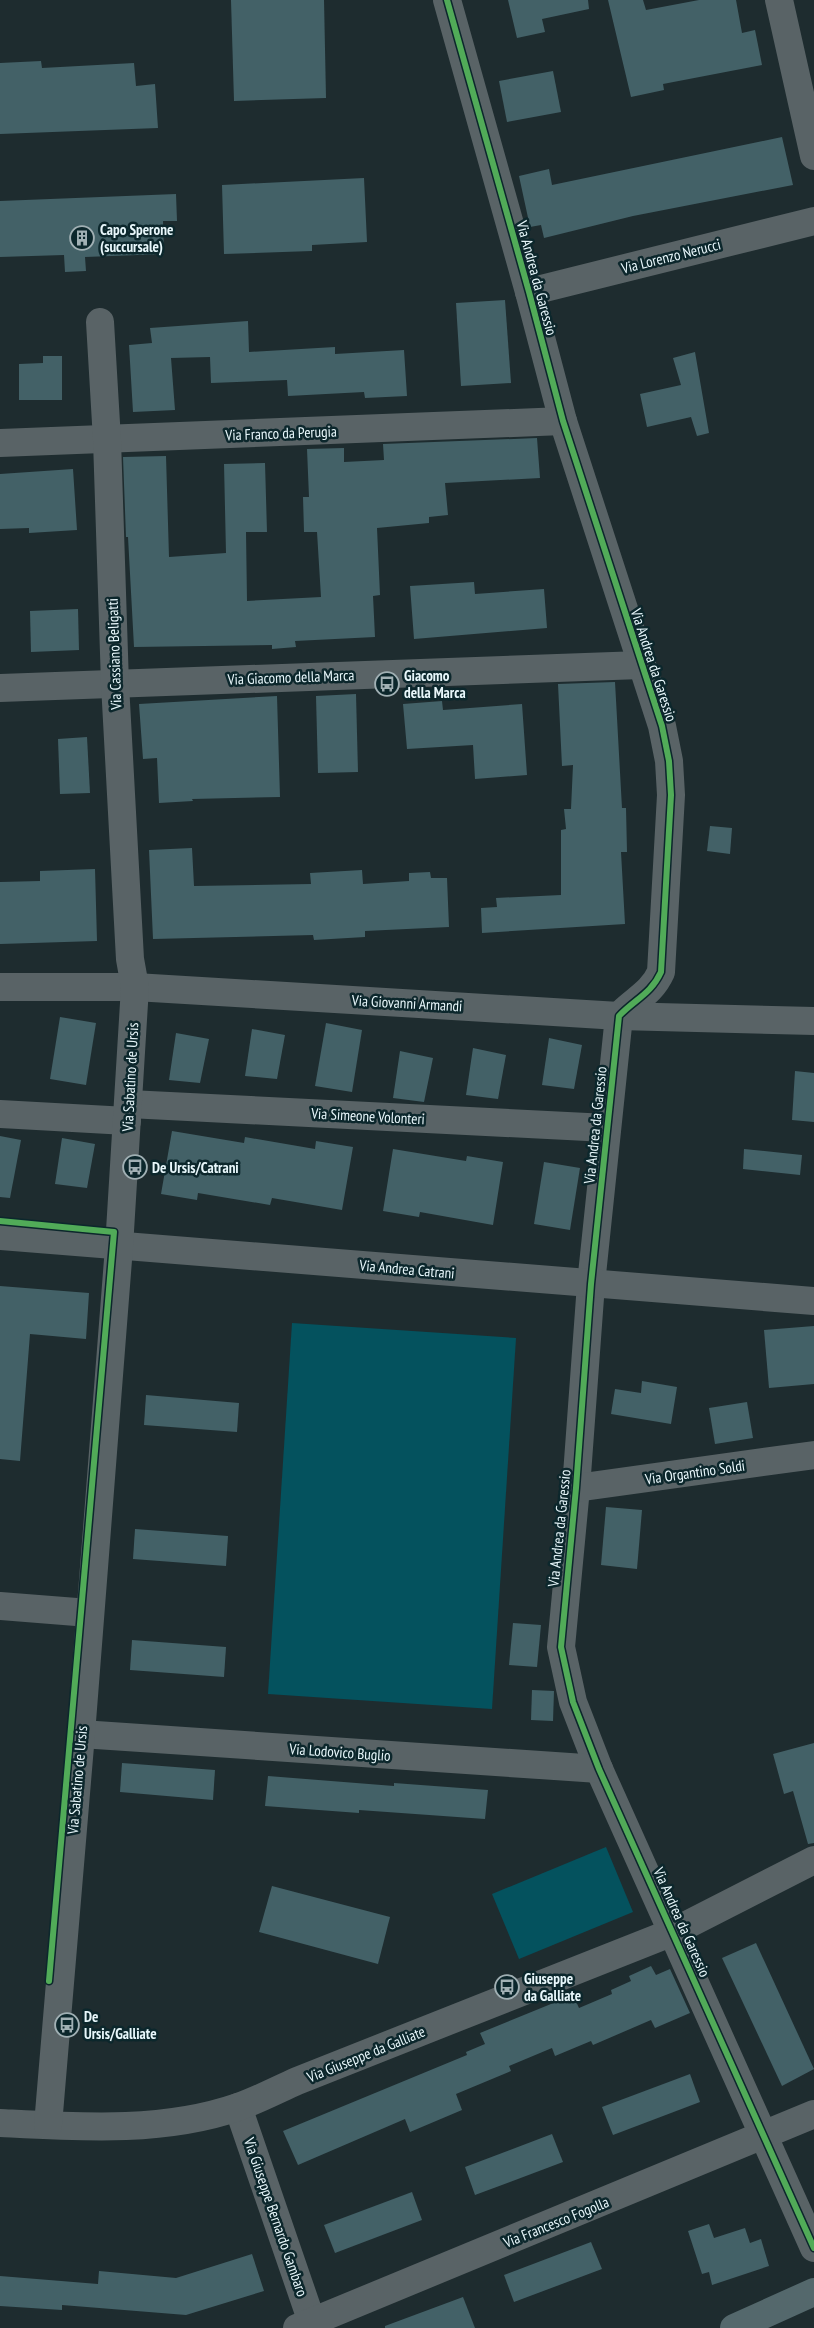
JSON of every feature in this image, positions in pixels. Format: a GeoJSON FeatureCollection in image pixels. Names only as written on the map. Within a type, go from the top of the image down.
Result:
{"type":"FeatureCollection","features":[{"type":"Feature","properties":{"kind":"main road"},"geometry":{"type":"LineString","coordinates":[[734,2328],[814,2292]]}},
{"type":"Feature","properties":{"kind":"street","name":"Via Andrea da Garessio"},"geometry":{"type":"LineString","coordinates":[[447,0],[529,292],[562,421],[662,726],[669,761],[670,795],[660,972],[648,993],[631,1003],[619,1016],[591,1284],[576,1488],[561,1648],[573,1702],[599,1769],[814,2248]]}},
{"type":"Feature","properties":{"kind":"street"},"geometry":{"type":"LineString","coordinates":[[779,0],[814,156]]}},
{"type":"Feature","properties":{"kind":"street","name":"Via Lorenzo Nerucci"},"geometry":{"type":"LineString","coordinates":[[529,292],[814,221]]}},
{"type":"Feature","properties":{"kind":"street","name":"Via Cassiano Beligatti"},"geometry":{"type":"LineString","coordinates":[[100,322],[107,440],[115,684],[130,959],[135,987]]}},
{"type":"Feature","properties":{"kind":"street","name":"Via Franco da Perugia"},"geometry":{"type":"LineString","coordinates":[[0,443],[562,421]]}},
{"type":"Feature","properties":{"kind":"street","name":"Via Giacomo della Marca"},"geometry":{"type":"LineString","coordinates":[[0,688],[642,665]]}},
{"type":"Feature","properties":{"kind":"street","name":"Via Giovanni Armandi"},"geometry":{"type":"LineString","coordinates":[[0,987],[135,987],[619,1016],[814,1021]]}},
{"type":"Feature","properties":{"kind":"street","name":"Via Sabatino de Ursis"},"geometry":{"type":"LineString","coordinates":[[48,2125],[119,1247],[135,987]]}},
{"type":"Feature","properties":{"kind":"street","name":"Via Simeone Volonteri"},"geometry":{"type":"LineString","coordinates":[[0,1114],[128,1113],[607,1128]]}},
{"type":"Feature","properties":{"kind":"street","name":"Via Andrea Catrani"},"geometry":{"type":"LineString","coordinates":[[0,1236],[814,1301]]}},
{"type":"Feature","properties":{"kind":"street","name":"Via Organtino Soldi"},"geometry":{"type":"LineString","coordinates":[[576,1488],[814,1455]]}},
{"type":"Feature","properties":{"kind":"street"},"geometry":{"type":"LineString","coordinates":[[0,1606],[89,1613]]}},
{"type":"Feature","properties":{"kind":"street","name":"Via Lodovico Buglio"},"geometry":{"type":"LineString","coordinates":[[81,1734],[599,1769]]}},
{"type":"Feature","properties":{"kind":"street","name":"Via Giuseppe da Galliate"},"geometry":{"type":"LineString","coordinates":[[0,2123],[48,2125],[156,2123],[205,2116],[238,2107],[297,2081],[673,1932],[814,1860]]}},
{"type":"Feature","properties":{"kind":"street","name":"Via Giuseppe Bernardo Gambaro"},"geometry":{"type":"LineString","coordinates":[[238,2107],[307,2326]]}},
{"type":"Feature","properties":{"kind":"street","name":"Via Francesco Fogolla"},"geometry":{"type":"LineString","coordinates":[[307,2326],[814,2114]]}},
{"type":"Feature","properties":{"kind":"shaded area"},"geometry":{"type":"Polygon","coordinates":[[[292,1323],[516,1338],[492,1709],[268,1694],[292,1323]]]}},
{"type":"Feature","properties":{"kind":"shaded area"},"geometry":{"type":"Polygon","coordinates":[[[606,1847],[633,1912],[519,1959],[492,1894],[606,1847]]]}},
{"type":"Feature","properties":{"kind":"building"},"geometry":{"type":"Polygon","coordinates":[[[231,0],[324,0],[326,98],[234,101],[231,0]]]}},
{"type":"Feature","properties":{"kind":"building"},"geometry":{"type":"Polygon","coordinates":[[[508,0],[588,0],[589,9],[542,19],[545,32],[517,38],[508,0]]]}},
{"type":"Feature","properties":{"kind":"building"},"geometry":{"type":"Polygon","coordinates":[[[608,0],[643,0],[646,10],[699,0],[736,0],[742,33],[755,30],[762,65],[663,84],[664,90],[631,97],[608,0]]]}},
{"type":"Feature","properties":{"kind":"building"},"geometry":{"type":"Polygon","coordinates":[[[41,61],[42,68],[134,63],[136,86],[155,84],[158,128],[0,134],[0,63],[41,61]]]}},
{"type":"Feature","properties":{"kind":"building"},"geometry":{"type":"Polygon","coordinates":[[[553,71],[561,112],[507,122],[499,81],[553,71]]]}},
{"type":"Feature","properties":{"kind":"building"},"geometry":{"type":"Polygon","coordinates":[[[782,137],[793,185],[633,216],[544,238],[541,225],[530,227],[519,176],[549,169],[552,185],[782,137]]]}},
{"type":"Feature","properties":{"kind":"building"},"geometry":{"type":"Polygon","coordinates":[[[364,178],[367,242],[312,245],[312,251],[224,254],[222,185],[364,178]]]}},
{"type":"Feature","properties":{"kind":"building","name":"Capo Sperone (succursale)"},"geometry":{"type":"Polygon","coordinates":[[[176,194],[177,221],[163,221],[164,254],[85,257],[86,271],[65,272],[64,255],[0,257],[0,201],[176,194]]]}},
{"type":"Feature","properties":{"kind":"building"},"geometry":{"type":"Polygon","coordinates":[[[505,300],[511,383],[461,386],[456,303],[505,300]]]}},
{"type":"Feature","properties":{"kind":"building"},"geometry":{"type":"Polygon","coordinates":[[[248,321],[249,352],[335,347],[335,354],[404,350],[407,396],[365,398],[364,392],[288,396],[287,380],[211,383],[210,357],[171,358],[175,410],[133,412],[129,345],[152,343],[150,328],[248,321]]]}},
{"type":"Feature","properties":{"kind":"building"},"geometry":{"type":"Polygon","coordinates":[[[695,352],[709,433],[697,436],[691,417],[647,427],[640,394],[681,385],[673,358],[695,352]]]}},
{"type":"Feature","properties":{"kind":"building"},"geometry":{"type":"Polygon","coordinates":[[[43,356],[62,356],[62,400],[19,400],[19,364],[43,363],[43,356]]]}},
{"type":"Feature","properties":{"kind":"building"},"geometry":{"type":"Polygon","coordinates":[[[537,438],[540,478],[445,483],[448,515],[429,517],[429,523],[377,528],[380,595],[373,596],[375,637],[295,641],[296,647],[272,649],[272,645],[134,647],[128,537],[126,537],[123,457],[166,456],[169,557],[226,553],[224,464],[265,463],[267,532],[246,532],[247,601],[321,597],[317,532],[304,532],[303,497],[309,497],[307,449],[344,448],[344,462],[384,460],[383,444],[537,438]]]}},
{"type":"Feature","properties":{"kind":"building"},"geometry":{"type":"Polygon","coordinates":[[[73,469],[77,530],[29,533],[29,528],[0,529],[0,474],[73,469]]]}},
{"type":"Feature","properties":{"kind":"building"},"geometry":{"type":"Polygon","coordinates":[[[474,582],[475,594],[544,589],[547,628],[414,639],[410,586],[474,582]]]}},
{"type":"Feature","properties":{"kind":"building"},"geometry":{"type":"Polygon","coordinates":[[[78,609],[79,650],[31,652],[30,611],[78,609]]]}},
{"type":"Feature","properties":{"kind":"building"},"geometry":{"type":"Polygon","coordinates":[[[615,682],[622,808],[626,808],[627,852],[621,852],[625,924],[482,933],[481,908],[497,907],[496,898],[561,895],[561,830],[566,829],[564,809],[571,809],[573,765],[562,766],[558,684],[615,682]]]}},
{"type":"Feature","properties":{"kind":"building"},"geometry":{"type":"Polygon","coordinates":[[[356,694],[358,772],[318,773],[316,696],[356,694]]]}},
{"type":"Feature","properties":{"kind":"building"},"geometry":{"type":"Polygon","coordinates":[[[277,696],[280,797],[192,799],[193,801],[159,803],[157,758],[143,759],[139,704],[277,696]]]}},
{"type":"Feature","properties":{"kind":"building"},"geometry":{"type":"Polygon","coordinates":[[[442,701],[443,710],[522,704],[527,775],[475,779],[473,745],[407,749],[403,704],[442,701]]]}},
{"type":"Feature","properties":{"kind":"building"},"geometry":{"type":"Polygon","coordinates":[[[87,737],[90,793],[60,794],[58,739],[87,737]]]}},
{"type":"Feature","properties":{"kind":"building"},"geometry":{"type":"Polygon","coordinates":[[[710,826],[732,828],[730,854],[707,851],[710,826]]]}},
{"type":"Feature","properties":{"kind":"building"},"geometry":{"type":"Polygon","coordinates":[[[192,848],[194,886],[311,884],[310,873],[362,870],[363,884],[409,881],[409,873],[430,872],[431,878],[447,878],[449,927],[365,931],[365,937],[314,940],[313,935],[153,939],[149,850],[192,848]]]}},
{"type":"Feature","properties":{"kind":"building"},"geometry":{"type":"Polygon","coordinates":[[[95,869],[97,941],[0,944],[0,882],[40,881],[40,871],[95,869]]]}},
{"type":"Feature","properties":{"kind":"building"},"geometry":{"type":"Polygon","coordinates":[[[60,1017],[96,1023],[86,1085],[50,1079],[60,1017]]]}},
{"type":"Feature","properties":{"kind":"building"},"geometry":{"type":"Polygon","coordinates":[[[326,1023],[362,1030],[352,1092],[315,1086],[326,1023]]]}},
{"type":"Feature","properties":{"kind":"building"},"geometry":{"type":"Polygon","coordinates":[[[252,1029],[285,1035],[277,1079],[245,1076],[252,1029]]]}},
{"type":"Feature","properties":{"kind":"building"},"geometry":{"type":"Polygon","coordinates":[[[176,1033],[209,1039],[200,1083],[169,1080],[176,1033]]]}},
{"type":"Feature","properties":{"kind":"building"},"geometry":{"type":"Polygon","coordinates":[[[549,1038],[582,1045],[574,1089],[542,1085],[549,1038]]]}},
{"type":"Feature","properties":{"kind":"building"},"geometry":{"type":"Polygon","coordinates":[[[473,1048],[506,1055],[498,1099],[466,1095],[473,1048]]]}},
{"type":"Feature","properties":{"kind":"building"},"geometry":{"type":"Polygon","coordinates":[[[400,1051],[433,1058],[424,1102],[393,1098],[400,1051]]]}},
{"type":"Feature","properties":{"kind":"building"},"geometry":{"type":"Polygon","coordinates":[[[795,1071],[814,1073],[814,1122],[792,1120],[795,1071]]]}},
{"type":"Feature","properties":{"kind":"building"},"geometry":{"type":"Polygon","coordinates":[[[172,1131],[244,1143],[245,1137],[315,1149],[316,1141],[353,1147],[342,1210],[272,1198],[270,1205],[198,1193],[197,1200],[161,1194],[172,1131]]]}},
{"type":"Feature","properties":{"kind":"building"},"geometry":{"type":"Polygon","coordinates":[[[0,1136],[21,1140],[10,1198],[0,1197],[0,1136]]]}},
{"type":"Feature","properties":{"kind":"building"},"geometry":{"type":"Polygon","coordinates":[[[62,1138],[95,1144],[87,1188],[55,1184],[62,1138]]]}},
{"type":"Feature","properties":{"kind":"building"},"geometry":{"type":"Polygon","coordinates":[[[393,1149],[466,1161],[467,1156],[503,1162],[493,1225],[420,1212],[419,1217],[383,1211],[393,1149]]]}},
{"type":"Feature","properties":{"kind":"building"},"geometry":{"type":"Polygon","coordinates":[[[744,1149],[802,1155],[800,1175],[743,1169],[744,1149]]]}},
{"type":"Feature","properties":{"kind":"building"},"geometry":{"type":"Polygon","coordinates":[[[544,1162],[580,1168],[570,1230],[534,1224],[544,1162]]]}},
{"type":"Feature","properties":{"kind":"building"},"geometry":{"type":"Polygon","coordinates":[[[0,1286],[89,1293],[86,1339],[30,1334],[20,1461],[0,1459],[0,1286]]]}},
{"type":"Feature","properties":{"kind":"building"},"geometry":{"type":"Polygon","coordinates":[[[814,1326],[814,1384],[769,1388],[764,1330],[814,1326]]]}},
{"type":"Feature","properties":{"kind":"building"},"geometry":{"type":"Polygon","coordinates":[[[642,1381],[677,1387],[671,1424],[611,1414],[615,1389],[641,1393],[642,1381]]]}},
{"type":"Feature","properties":{"kind":"building"},"geometry":{"type":"Polygon","coordinates":[[[146,1395],[239,1403],[237,1432],[144,1425],[146,1395]]]}},
{"type":"Feature","properties":{"kind":"building"},"geometry":{"type":"Polygon","coordinates":[[[747,1402],[753,1438],[715,1444],[709,1408],[747,1402]]]}},
{"type":"Feature","properties":{"kind":"building"},"geometry":{"type":"Polygon","coordinates":[[[606,1507],[642,1510],[637,1569],[601,1565],[606,1507]]]}},
{"type":"Feature","properties":{"kind":"building"},"geometry":{"type":"Polygon","coordinates":[[[135,1529],[228,1536],[226,1566],[133,1559],[135,1529]]]}},
{"type":"Feature","properties":{"kind":"building"},"geometry":{"type":"Polygon","coordinates":[[[513,1623],[541,1625],[537,1667],[509,1665],[513,1623]]]}},
{"type":"Feature","properties":{"kind":"building"},"geometry":{"type":"Polygon","coordinates":[[[132,1640],[226,1647],[224,1677],[130,1670],[132,1640]]]}},
{"type":"Feature","properties":{"kind":"building"},"geometry":{"type":"Polygon","coordinates":[[[532,1690],[554,1691],[553,1721],[531,1720],[532,1690]]]}},
{"type":"Feature","properties":{"kind":"building"},"geometry":{"type":"Polygon","coordinates":[[[814,1743],[814,1843],[808,1844],[793,1791],[784,1794],[773,1754],[814,1743]]]}},
{"type":"Feature","properties":{"kind":"building"},"geometry":{"type":"Polygon","coordinates":[[[122,1763],[215,1770],[213,1800],[120,1792],[122,1763]]]}},
{"type":"Feature","properties":{"kind":"building"},"geometry":{"type":"Polygon","coordinates":[[[268,1776],[394,1786],[394,1783],[488,1790],[485,1819],[359,1810],[359,1813],[265,1806],[268,1776]]]}},
{"type":"Feature","properties":{"kind":"building"},"geometry":{"type":"Polygon","coordinates":[[[272,1886],[390,1917],[378,1964],[259,1932],[272,1886]]]}},
{"type":"Feature","properties":{"kind":"building"},"geometry":{"type":"Polygon","coordinates":[[[756,1943],[814,2069],[782,2086],[722,1958],[756,1943]]]}},
{"type":"Feature","properties":{"kind":"building"},"geometry":{"type":"Polygon","coordinates":[[[651,1966],[656,1975],[670,1969],[690,2013],[655,2028],[651,2020],[593,2045],[591,2041],[555,2056],[552,2048],[509,2066],[511,2071],[456,2094],[462,2110],[410,2132],[405,2119],[298,2165],[283,2131],[467,2055],[466,2052],[485,2044],[480,2033],[573,1995],[579,2008],[612,1994],[611,1990],[631,1981],[629,1976],[651,1966]]]}},
{"type":"Feature","properties":{"kind":"building"},"geometry":{"type":"Polygon","coordinates":[[[690,2074],[700,2102],[613,2135],[602,2107],[690,2074]]]}},
{"type":"Feature","properties":{"kind":"building"},"geometry":{"type":"Polygon","coordinates":[[[552,2134],[563,2162],[475,2195],[465,2167],[552,2134]]]}},
{"type":"Feature","properties":{"kind":"building"},"geometry":{"type":"Polygon","coordinates":[[[412,2192],[422,2220],[335,2253],[324,2225],[412,2192]]]}},
{"type":"Feature","properties":{"kind":"building"},"geometry":{"type":"Polygon","coordinates":[[[709,2224],[714,2238],[745,2228],[750,2243],[761,2239],[769,2266],[712,2285],[709,2272],[702,2274],[688,2231],[709,2224]]]}},
{"type":"Feature","properties":{"kind":"building"},"geometry":{"type":"Polygon","coordinates":[[[591,2242],[602,2269],[514,2302],[504,2275],[591,2242]]]}},
{"type":"Feature","properties":{"kind":"building"},"geometry":{"type":"Polygon","coordinates":[[[252,2254],[264,2291],[186,2315],[62,2305],[62,2310],[0,2306],[0,2276],[98,2284],[99,2271],[176,2278],[252,2254]]]}},
{"type":"Feature","properties":{"kind":"building"},"geometry":{"type":"Polygon","coordinates":[[[463,2297],[475,2328],[385,2328],[385,2326],[463,2297]]]}},
{"type":"Feature","properties":{"kind":"cycle path"},"geometry":{"type":"LineString","coordinates":[[447,0],[563,421],[662,726],[669,761],[671,795],[661,972],[648,991],[619,1016],[591,1284],[576,1488],[561,1647],[573,1702],[599,1769],[814,2248]]}},
{"type":"Feature","properties":{"kind":"cycle path"},"geometry":{"type":"LineString","coordinates":[[0,1221],[114,1232],[49,1981]]}},
{"type":"Feature","properties":{"kind":"place","name":"Capo Sperone (succursale)"},"geometry":{"type":"Point","coordinates":[82,238]}},
{"type":"Feature","properties":{"kind":"place","name":"Giacomo della Marca"},"geometry":{"type":"Point","coordinates":[387,684]}},
{"type":"Feature","properties":{"kind":"place","name":"De Ursis/Catrani"},"geometry":{"type":"Point","coordinates":[135,1167]}},
{"type":"Feature","properties":{"kind":"place","name":"Giuseppe da Galliate"},"geometry":{"type":"Point","coordinates":[507,1987]}},
{"type":"Feature","properties":{"kind":"place","name":"De Ursis/Galliate"},"geometry":{"type":"Point","coordinates":[67,2025]}}]}
